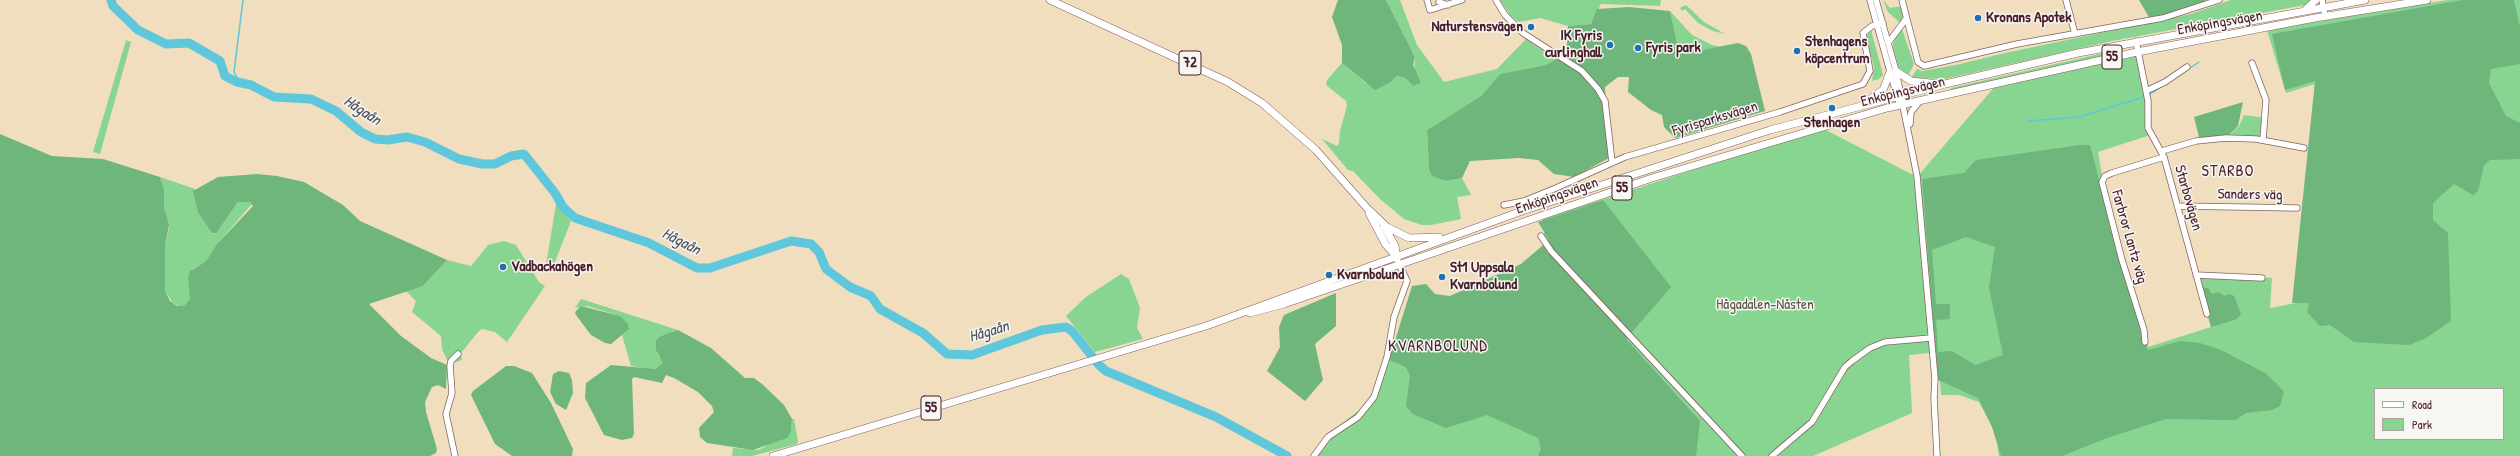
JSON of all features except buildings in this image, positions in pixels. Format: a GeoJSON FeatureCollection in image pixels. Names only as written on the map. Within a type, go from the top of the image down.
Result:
{"type":"FeatureCollection","features":[{"type":"Feature","properties":{"kind":"main road","name":"72"},"geometry":{"type":"LineString","coordinates":[[1050,0],[1228,82],[1262,103],[1316,150],[1366,208],[1382,222],[1395,246],[1399,264]]}},
{"type":"Feature","properties":{"kind":"main road"},"geometry":{"type":"LineString","coordinates":[[2303,11],[2316,0]]}},
{"type":"Feature","properties":{"kind":"main road","name":"Enköpingsvägen"},"geometry":{"type":"LineString","coordinates":[[1396,256],[1770,130],[1858,106],[1899,97],[1945,84],[2136,41],[2303,11],[2323,4],[2360,0]]}},
{"type":"Feature","properties":{"kind":"main road","name":"Enköpingsvägen"},"geometry":{"type":"LineString","coordinates":[[1399,264],[1652,178],[1763,144],[1902,105],[2138,52],[2325,16],[2427,0]]}},
{"type":"Feature","properties":{"kind":"main road"},"geometry":{"type":"LineString","coordinates":[[1858,106],[1880,92],[1893,72],[1911,81],[1945,84]]}},
{"type":"Feature","properties":{"kind":"main road","name":"72"},"geometry":{"type":"LineString","coordinates":[[1366,208],[1386,245],[1396,256]]}},
{"type":"Feature","properties":{"kind":"main road"},"geometry":{"type":"LineString","coordinates":[[1382,222],[1400,235],[1416,239],[1461,233]]}},
{"type":"Feature","properties":{"kind":"main road"},"geometry":{"type":"LineString","coordinates":[[1379,262],[1386,245]]}},
{"type":"Feature","properties":{"kind":"main road","name":"55"},"geometry":{"type":"LineString","coordinates":[[1238,316],[1396,256]]}},
{"type":"Feature","properties":{"kind":"main road","name":"55"},"geometry":{"type":"LineString","coordinates":[[773,456],[1238,316],[1284,304],[1399,264]]}},
{"type":"Feature","properties":{"kind":"street"},"geometry":{"type":"LineString","coordinates":[[1427,0],[1430,10],[1462,0]]}},
{"type":"Feature","properties":{"kind":"street"},"geometry":{"type":"LineString","coordinates":[[1496,0],[1505,15],[1523,33],[1582,71],[1598,89],[1605,101],[1612,162]]}},
{"type":"Feature","properties":{"kind":"street"},"geometry":{"type":"LineString","coordinates":[[1870,0],[1888,43],[1893,72]]}},
{"type":"Feature","properties":{"kind":"street"},"geometry":{"type":"LineString","coordinates":[[1876,0],[1880,24],[1910,139],[1922,222],[1936,392],[1934,398],[1937,456]]}},
{"type":"Feature","properties":{"kind":"street"},"geometry":{"type":"LineString","coordinates":[[1902,0],[1918,62],[1924,66],[2066,35],[2163,18],[2219,0]]}},
{"type":"Feature","properties":{"kind":"street"},"geometry":{"type":"LineString","coordinates":[[2066,0],[2075,34]]}},
{"type":"Feature","properties":{"kind":"street"},"geometry":{"type":"LineString","coordinates":[[1439,2],[1448,4]]}},
{"type":"Feature","properties":{"kind":"street"},"geometry":{"type":"LineString","coordinates":[[2323,4],[2325,16]]}},
{"type":"Feature","properties":{"kind":"street"},"geometry":{"type":"LineString","coordinates":[[1888,43],[1906,19]]}},
{"type":"Feature","properties":{"kind":"street","name":"Fyrisparksvägen"},"geometry":{"type":"LineString","coordinates":[[1504,205],[1524,201],[1612,162],[1776,113],[1863,84],[1870,71],[1863,33],[1866,29],[1880,24]]}},
{"type":"Feature","properties":{"kind":"street","name":"Starbovägen"},"geometry":{"type":"LineString","coordinates":[[2136,41],[2146,91],[2148,128],[2163,154],[2179,206],[2207,314]]}},
{"type":"Feature","properties":{"kind":"street"},"geometry":{"type":"LineString","coordinates":[[2252,63],[2266,100],[2263,140]]}},
{"type":"Feature","properties":{"kind":"street"},"geometry":{"type":"LineString","coordinates":[[2146,91],[2165,82],[2187,67]]}},
{"type":"Feature","properties":{"kind":"street"},"geometry":{"type":"LineString","coordinates":[[1910,139],[1909,116],[1913,108],[1921,101]]}},
{"type":"Feature","properties":{"kind":"street"},"geometry":{"type":"LineString","coordinates":[[2163,154],[2211,139],[2263,140],[2304,148]]}},
{"type":"Feature","properties":{"kind":"street","name":"Farbror Lantz väg"},"geometry":{"type":"LineString","coordinates":[[2145,342],[2144,330],[2122,260],[2102,182],[2105,176],[2163,154]]}},
{"type":"Feature","properties":{"kind":"street","name":"Sanders väg"},"geometry":{"type":"LineString","coordinates":[[2179,206],[2297,208]]}},
{"type":"Feature","properties":{"kind":"street"},"geometry":{"type":"LineString","coordinates":[[1541,236],[1551,251],[1742,456]]}},
{"type":"Feature","properties":{"kind":"street"},"geometry":{"type":"LineString","coordinates":[[1314,456],[1328,437],[1358,417],[1374,397],[1387,357],[1394,317],[1407,281],[1399,264]]}},
{"type":"Feature","properties":{"kind":"street"},"geometry":{"type":"LineString","coordinates":[[2196,275],[2262,278]]}},
{"type":"Feature","properties":{"kind":"street"},"geometry":{"type":"LineString","coordinates":[[1772,456],[1812,422],[1845,367],[1870,348],[1885,342],[1931,338]]}},
{"type":"Feature","properties":{"kind":"street"},"geometry":{"type":"LineString","coordinates":[[454,456],[446,414],[452,394],[450,366],[451,361],[458,354]]}},
{"type":"Feature","properties":{"kind":"green space"},"geometry":{"type":"Polygon","coordinates":[[[1338,0],[1386,0],[1415,57],[1413,65],[1421,83],[1413,86],[1405,78],[1397,76],[1391,82],[1375,90],[1342,63],[1342,45],[1332,17],[1338,0]]]}},
{"type":"Feature","properties":{"kind":"green space"},"geometry":{"type":"Polygon","coordinates":[[[1386,0],[1400,0],[1417,45],[1444,82],[1497,69],[1526,39],[1557,60],[1546,65],[1500,74],[1481,96],[1427,130],[1429,169],[1446,181],[1462,178],[1471,195],[1457,197],[1461,219],[1431,225],[1422,225],[1404,219],[1380,199],[1353,171],[1348,170],[1322,139],[1337,146],[1339,143],[1340,131],[1347,106],[1346,101],[1326,85],[1327,80],[1342,63],[1367,84],[1391,82],[1397,76],[1405,78],[1413,86],[1415,57],[1386,0]]]}},
{"type":"Feature","properties":{"kind":"green space"},"geometry":{"type":"Polygon","coordinates":[[[1500,0],[1661,0],[1660,6],[1601,4],[1591,24],[1568,26],[1540,18],[1519,22],[1511,16],[1500,0]]]}},
{"type":"Feature","properties":{"kind":"green space"},"geometry":{"type":"Polygon","coordinates":[[[1883,0],[1890,8],[1902,6],[1903,16],[1900,23],[1888,12],[1883,0]]]}},
{"type":"Feature","properties":{"kind":"green space"},"geometry":{"type":"Polygon","coordinates":[[[2139,0],[2205,0],[2206,4],[2150,19],[2139,0]]]}},
{"type":"Feature","properties":{"kind":"green space"},"geometry":{"type":"Polygon","coordinates":[[[2231,0],[2313,0],[2305,5],[2112,41],[1945,79],[1911,78],[1917,69],[1922,71],[1956,65],[2005,53],[2191,14],[2231,0]]]}},
{"type":"Feature","properties":{"kind":"green space","name":"Hågadalen-Nåsten"},"geometry":{"type":"Polygon","coordinates":[[[2448,0],[2520,0],[2520,456],[1999,456],[1996,434],[1979,402],[1959,395],[1941,395],[1938,352],[1909,355],[1912,413],[1813,456],[1310,456],[1326,436],[1367,404],[1375,390],[1389,337],[1421,346],[1545,245],[1543,219],[1763,147],[1824,129],[1917,177],[1997,84],[2138,55],[2146,91],[2150,135],[2098,152],[2110,223],[2148,347],[2211,327],[2196,275],[2272,278],[2270,308],[2296,303],[2318,83],[2286,93],[2267,30],[2448,0]]]}},
{"type":"Feature","properties":{"kind":"green space"},"geometry":{"type":"Polygon","coordinates":[[[2463,0],[2514,0],[2520,27],[2520,64],[2491,69],[2489,83],[2506,116],[2520,123],[2520,159],[2490,160],[2484,165],[2478,191],[2473,195],[2454,184],[2433,203],[2433,220],[2448,233],[2451,321],[2426,338],[2409,345],[2354,342],[2330,325],[2320,326],[2307,312],[2309,303],[2292,303],[2315,81],[2285,90],[2272,34],[2463,0]]]}},
{"type":"Feature","properties":{"kind":"green space"},"geometry":{"type":"Polygon","coordinates":[[[1686,5],[1704,22],[1725,34],[1713,31],[1698,23],[1685,9],[1682,11],[1680,8],[1686,5]]]}},
{"type":"Feature","properties":{"kind":"green space"},"geometry":{"type":"Polygon","coordinates":[[[1629,7],[1670,11],[1678,47],[1702,50],[1738,43],[1746,46],[1751,54],[1765,111],[1675,138],[1664,127],[1662,115],[1651,110],[1628,92],[1629,77],[1618,77],[1605,87],[1609,158],[1574,177],[1554,174],[1538,160],[1519,158],[1470,161],[1462,178],[1446,181],[1432,176],[1429,169],[1427,130],[1481,96],[1500,74],[1546,65],[1564,55],[1567,44],[1568,26],[1591,24],[1597,9],[1629,7]]]}},
{"type":"Feature","properties":{"kind":"green space"},"geometry":{"type":"Polygon","coordinates":[[[1670,11],[1692,35],[1712,45],[1721,47],[1702,50],[1678,47],[1670,11]]]}},
{"type":"Feature","properties":{"kind":"green space"},"geometry":{"type":"Polygon","coordinates":[[[1902,29],[1914,64],[1908,76],[1899,68],[1893,46],[1894,39],[1902,29]]]}},
{"type":"Feature","properties":{"kind":"green space"},"geometry":{"type":"Polygon","coordinates":[[[1871,30],[1883,75],[1879,79],[1872,81],[1874,67],[1866,38],[1871,30]]]}},
{"type":"Feature","properties":{"kind":"green space"},"geometry":{"type":"Polygon","coordinates":[[[126,40],[131,42],[100,154],[93,152],[126,40]]]}},
{"type":"Feature","properties":{"kind":"green space"},"geometry":{"type":"Polygon","coordinates":[[[2108,52],[2109,55],[1952,91],[1951,88],[2108,52]]]}},
{"type":"Feature","properties":{"kind":"green space"},"geometry":{"type":"Polygon","coordinates":[[[2243,102],[2238,126],[2226,138],[2200,141],[2194,117],[2243,102]]]}},
{"type":"Feature","properties":{"kind":"green space"},"geometry":{"type":"Polygon","coordinates":[[[2244,115],[2265,118],[2262,139],[2228,137],[2239,126],[2244,115]]]}},
{"type":"Feature","properties":{"kind":"green space"},"geometry":{"type":"Polygon","coordinates":[[[0,134],[52,156],[103,159],[160,177],[164,189],[164,207],[169,225],[165,245],[165,291],[170,301],[177,306],[185,305],[190,298],[188,277],[190,271],[206,261],[216,245],[253,206],[250,202],[238,202],[216,233],[212,233],[198,213],[193,191],[218,177],[257,174],[277,176],[304,182],[343,205],[360,221],[447,260],[423,286],[369,304],[401,336],[431,358],[447,365],[446,389],[438,385],[432,387],[425,402],[426,412],[437,449],[436,453],[430,456],[0,456],[0,134]]]}},
{"type":"Feature","properties":{"kind":"green space"},"geometry":{"type":"Polygon","coordinates":[[[2080,145],[2090,145],[2120,261],[2148,350],[2180,341],[2200,343],[2221,350],[2265,373],[2276,383],[2284,392],[2280,406],[2272,410],[2246,413],[2235,420],[2166,419],[2107,438],[2062,456],[2001,456],[1992,427],[1978,398],[1938,380],[1922,179],[1964,173],[1976,160],[2080,145]],[[1966,237],[1932,250],[1936,304],[1950,304],[1950,319],[1936,320],[1938,352],[1952,351],[1975,365],[2003,355],[1989,288],[1995,247],[1966,237]]]}},
{"type":"Feature","properties":{"kind":"green space"},"geometry":{"type":"Polygon","coordinates":[[[160,177],[195,189],[198,213],[214,234],[238,202],[250,202],[252,204],[216,245],[206,261],[192,269],[190,298],[185,305],[179,306],[173,303],[165,291],[165,245],[169,228],[164,207],[164,189],[160,177]]]}},
{"type":"Feature","properties":{"kind":"green space"},"geometry":{"type":"Polygon","coordinates":[[[1603,200],[1671,287],[1626,339],[1700,421],[1696,456],[1538,456],[1541,449],[1538,438],[1487,415],[1446,428],[1413,414],[1406,406],[1410,376],[1406,367],[1389,360],[1412,286],[1426,284],[1435,294],[1450,296],[1521,264],[1549,240],[1538,222],[1603,200]]]}},
{"type":"Feature","properties":{"kind":"green space"},"geometry":{"type":"Polygon","coordinates":[[[556,204],[571,221],[553,267],[546,265],[556,204]]]}},
{"type":"Feature","properties":{"kind":"green space"},"geometry":{"type":"Polygon","coordinates":[[[504,241],[516,245],[539,282],[545,286],[507,342],[495,332],[482,329],[461,353],[462,360],[449,364],[442,349],[441,336],[412,312],[416,301],[406,291],[423,286],[447,260],[471,266],[488,245],[504,241]]]}},
{"type":"Feature","properties":{"kind":"green space"},"geometry":{"type":"Polygon","coordinates":[[[1121,274],[1129,279],[1140,308],[1137,328],[1143,339],[1095,352],[1066,316],[1086,297],[1121,274]]]}},
{"type":"Feature","properties":{"kind":"green space"},"geometry":{"type":"Polygon","coordinates":[[[2200,287],[2208,288],[2212,294],[2219,292],[2224,296],[2230,294],[2234,296],[2241,314],[2237,319],[2211,327],[2200,287]]]}},
{"type":"Feature","properties":{"kind":"green space"},"geometry":{"type":"Polygon","coordinates":[[[1336,293],[1336,326],[1315,344],[1323,380],[1305,401],[1267,371],[1280,347],[1279,327],[1284,315],[1336,293]]]}},
{"type":"Feature","properties":{"kind":"green space"},"geometry":{"type":"Polygon","coordinates":[[[581,299],[678,330],[673,332],[657,353],[664,363],[653,370],[631,366],[622,335],[626,332],[620,316],[587,306],[575,308],[581,299]]]}},
{"type":"Feature","properties":{"kind":"green space"},"geometry":{"type":"Polygon","coordinates":[[[581,306],[620,316],[628,324],[629,329],[611,344],[605,343],[591,335],[576,315],[575,312],[581,306]]]}},
{"type":"Feature","properties":{"kind":"green space"},"geometry":{"type":"Polygon","coordinates":[[[678,330],[711,348],[745,378],[754,378],[784,405],[792,419],[791,431],[787,438],[753,450],[707,443],[700,437],[699,428],[714,412],[712,406],[698,392],[666,375],[662,383],[634,377],[632,379],[634,434],[632,438],[622,440],[604,435],[585,398],[586,383],[611,365],[655,369],[663,363],[656,350],[656,341],[659,337],[678,330]]]}},
{"type":"Feature","properties":{"kind":"green space"},"geometry":{"type":"Polygon","coordinates":[[[506,366],[514,366],[532,373],[551,403],[573,449],[572,456],[512,456],[495,444],[471,395],[473,391],[506,366]]]}},
{"type":"Feature","properties":{"kind":"green space"},"geometry":{"type":"Polygon","coordinates":[[[559,371],[569,373],[572,380],[573,393],[566,410],[556,404],[550,392],[553,374],[559,371]]]}},
{"type":"Feature","properties":{"kind":"green space"},"geometry":{"type":"Polygon","coordinates":[[[792,419],[794,419],[798,441],[797,444],[752,456],[732,456],[733,448],[759,450],[791,431],[792,419]]]}},
{"type":"Feature","properties":{"kind":"waterway","name":"Hågaån"},"geometry":{"type":"LineString","coordinates":[[111,0],[113,6],[138,30],[166,44],[189,43],[220,61],[225,76],[237,82],[251,85],[274,97],[311,99],[336,111],[361,132],[375,139],[388,140],[407,137],[425,142],[459,159],[482,164],[495,164],[511,156],[524,154],[555,193],[563,207],[575,218],[649,243],[697,268],[710,268],[791,241],[811,244],[819,252],[826,269],[850,287],[871,296],[880,309],[923,333],[947,354],[972,355],[1042,330],[1066,327],[1072,331],[1099,365],[1106,371],[1216,417],[1287,456]]}},
{"type":"Feature","properties":{"kind":"waterway"},"geometry":{"type":"LineString","coordinates":[[239,82],[234,72],[243,0]]}},
{"type":"Feature","properties":{"kind":"waterway"},"geometry":{"type":"LineString","coordinates":[[2187,70],[2199,62]]}},
{"type":"Feature","properties":{"kind":"waterway"},"geometry":{"type":"LineString","coordinates":[[2149,95],[2164,85]]}},
{"type":"Feature","properties":{"kind":"waterway"},"geometry":{"type":"LineString","coordinates":[[2028,121],[2079,117],[2144,97]]}},
{"type":"Feature","properties":{"kind":"place","name":"Kronans Apotek"},"geometry":{"type":"Point","coordinates":[1978,18]}},
{"type":"Feature","properties":{"kind":"place","name":"Naturstensvägen"},"geometry":{"type":"Point","coordinates":[1531,27]}},
{"type":"Feature","properties":{"kind":"place","name":"IK Fyris curlinghall"},"geometry":{"type":"Point","coordinates":[1610,45]}},
{"type":"Feature","properties":{"kind":"place","name":"Fyris park"},"geometry":{"type":"Point","coordinates":[1638,48]}},
{"type":"Feature","properties":{"kind":"place","name":"Stenhagens köpcentrum"},"geometry":{"type":"Point","coordinates":[1797,51]}},
{"type":"Feature","properties":{"kind":"place","name":"Stenhagen"},"geometry":{"type":"Point","coordinates":[1832,108]}},
{"type":"Feature","properties":{"kind":"place","name":"Vadbackahögen"},"geometry":{"type":"Point","coordinates":[503,267]}},
{"type":"Feature","properties":{"kind":"place","name":"Kvarnbolund"},"geometry":{"type":"Point","coordinates":[1329,275]}},
{"type":"Feature","properties":{"kind":"place","name":"St1 Uppsala Kvarnbolund"},"geometry":{"type":"Point","coordinates":[1442,277]}},
{"type":"Feature","properties":{"kind":"district","name":"STARBO"},"geometry":{"type":"Point","coordinates":[2228,172]}},
{"type":"Feature","properties":{"kind":"district","name":"KVARNBOLUND"},"geometry":{"type":"Point","coordinates":[1438,347]}}]}
